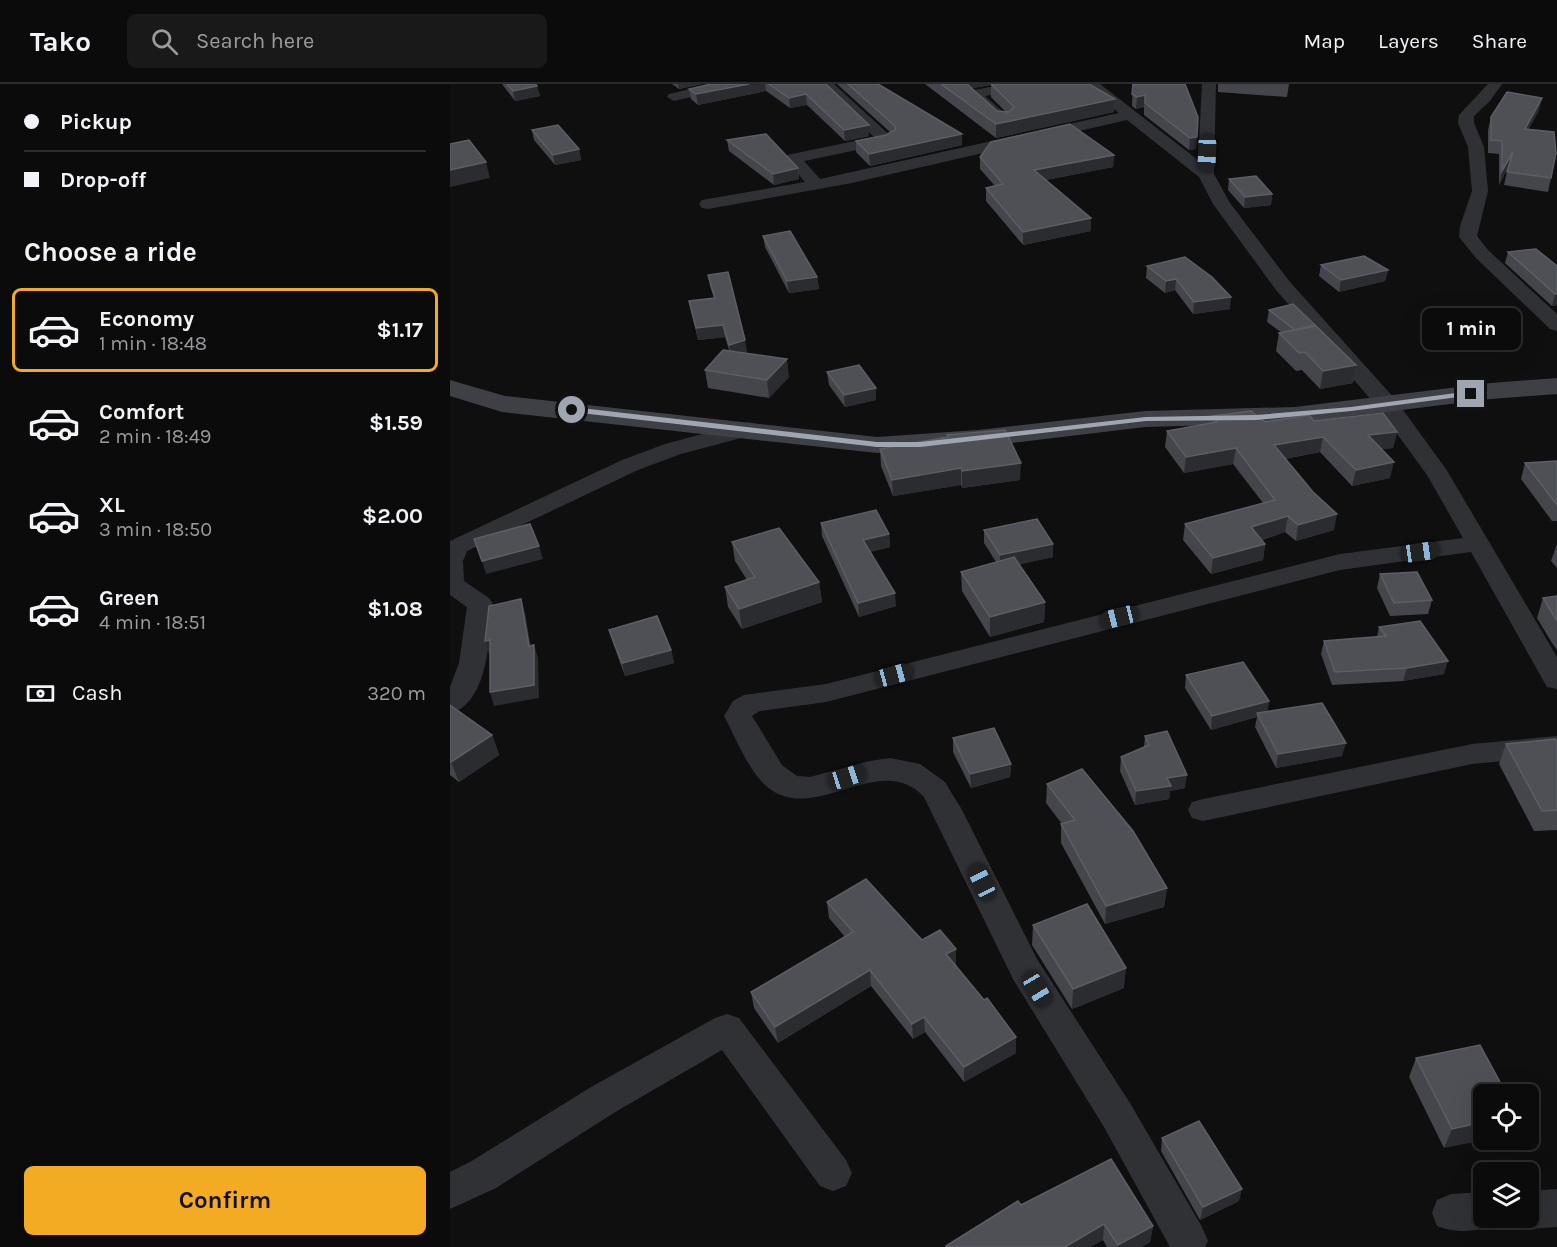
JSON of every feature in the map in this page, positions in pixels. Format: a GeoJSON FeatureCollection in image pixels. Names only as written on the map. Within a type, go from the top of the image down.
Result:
{"type":"FeatureCollection","features":[{"type":"Feature","properties":{"kind":"street"},"geometry":{"type":"LineString","coordinates":[[674,97],[731,84]]}},
{"type":"Feature","properties":{"kind":"street"},"geometry":{"type":"LineString","coordinates":[[816,184],[793,158],[886,140],[826,84]]}},
{"type":"Feature","properties":{"kind":"street"},"geometry":{"type":"LineString","coordinates":[[1005,120],[974,94],[1031,84]]}},
{"type":"Feature","properties":{"kind":"street"},"geometry":{"type":"LineString","coordinates":[[1091,84],[1206,174],[1222,204],[1284,286],[1387,404],[1438,474],[1557,680]]}},
{"type":"Feature","properties":{"kind":"street"},"geometry":{"type":"LineString","coordinates":[[1206,174],[1209,84]]}},
{"type":"Feature","properties":{"kind":"street"},"geometry":{"type":"LineString","coordinates":[[1495,84],[1485,98],[1467,115],[1466,123],[1476,147],[1480,191],[1469,226],[1468,237],[1482,255],[1557,325]]}},
{"type":"Feature","properties":{"kind":"street"},"geometry":{"type":"LineString","coordinates":[[708,204],[902,168],[1129,115]]}},
{"type":"Feature","properties":{"kind":"street"},"geometry":{"type":"LineString","coordinates":[[450,388],[502,404],[748,429],[877,445],[920,444],[1146,419],[1256,418],[1513,388],[1557,386]]}},
{"type":"Feature","properties":{"kind":"street"},"geometry":{"type":"LineString","coordinates":[[450,704],[461,695],[473,651],[480,604],[458,596],[451,584],[451,561],[456,547],[630,465],[673,449],[748,429]]}},
{"type":"Feature","properties":{"kind":"street"},"geometry":{"type":"LineString","coordinates":[[1188,1241],[1116,1114],[1073,1049],[1025,969],[950,818],[931,785],[915,772],[887,769],[865,771],[810,789],[793,789],[775,777],[738,716],[743,708],[754,702],[826,693],[1340,562],[1477,544]]}},
{"type":"Feature","properties":{"kind":"street"},"geometry":{"type":"LineString","coordinates":[[1203,810],[1472,754],[1557,746]]}},
{"type":"Feature","properties":{"kind":"street"},"geometry":{"type":"LineString","coordinates":[[450,1191],[483,1175],[604,1099],[728,1029],[833,1173]]}},
{"type":"Feature","properties":{"kind":"street"},"geometry":{"type":"LineString","coordinates":[[1539,1209],[1557,1208]]}},
{"type":"Feature","properties":{"kind":"building"},"geometry":{"type":"Polygon","coordinates":[[[507,84],[536,84],[537,86],[513,91],[507,84]]]}},
{"type":"Feature","properties":{"kind":"building"},"geometry":{"type":"Polygon","coordinates":[[[711,84],[749,84],[696,94],[689,89],[711,84]]]}},
{"type":"Feature","properties":{"kind":"building"},"geometry":{"type":"Polygon","coordinates":[[[769,84],[826,84],[869,125],[844,130],[806,94],[789,98],[769,84]]]}},
{"type":"Feature","properties":{"kind":"building"},"geometry":{"type":"Polygon","coordinates":[[[848,84],[878,84],[962,134],[869,154],[856,141],[886,135],[895,130],[895,126],[848,84]]]}},
{"type":"Feature","properties":{"kind":"building"},"geometry":{"type":"Polygon","coordinates":[[[941,84],[967,84],[997,111],[1009,112],[1014,107],[991,84],[1089,84],[1115,99],[996,124],[941,84]]]}},
{"type":"Feature","properties":{"kind":"building"},"geometry":{"type":"Polygon","coordinates":[[[1133,84],[1185,84],[1198,117],[1197,137],[1190,138],[1145,103],[1145,95],[1137,97],[1132,94],[1133,84]]]}},
{"type":"Feature","properties":{"kind":"building"},"geometry":{"type":"Polygon","coordinates":[[[1507,92],[1542,98],[1525,129],[1554,132],[1556,153],[1551,178],[1507,172],[1513,152],[1502,171],[1502,141],[1491,140],[1491,117],[1507,92]]]}},
{"type":"Feature","properties":{"kind":"building"},"geometry":{"type":"Polygon","coordinates":[[[1070,124],[1114,155],[1034,170],[1091,218],[1023,232],[986,188],[1003,184],[980,157],[991,142],[1070,124]]]}},
{"type":"Feature","properties":{"kind":"building"},"geometry":{"type":"Polygon","coordinates":[[[558,125],[579,149],[553,155],[532,130],[558,125]]]}},
{"type":"Feature","properties":{"kind":"building"},"geometry":{"type":"Polygon","coordinates":[[[766,134],[798,168],[773,174],[727,140],[766,134]]]}},
{"type":"Feature","properties":{"kind":"building"},"geometry":{"type":"Polygon","coordinates":[[[469,140],[486,162],[450,170],[450,144],[469,140]]]}},
{"type":"Feature","properties":{"kind":"building"},"geometry":{"type":"Polygon","coordinates":[[[1256,176],[1272,194],[1245,197],[1229,179],[1256,176]]]}},
{"type":"Feature","properties":{"kind":"building"},"geometry":{"type":"Polygon","coordinates":[[[790,231],[817,277],[787,281],[763,236],[790,231]]]}},
{"type":"Feature","properties":{"kind":"building"},"geometry":{"type":"Polygon","coordinates":[[[1536,249],[1557,266],[1557,294],[1508,252],[1536,249]]]}},
{"type":"Feature","properties":{"kind":"building"},"geometry":{"type":"Polygon","coordinates":[[[1364,256],[1388,270],[1341,280],[1321,265],[1364,256]]]}},
{"type":"Feature","properties":{"kind":"building"},"geometry":{"type":"Polygon","coordinates":[[[1185,257],[1212,277],[1231,297],[1194,302],[1176,279],[1166,281],[1147,266],[1185,257]]]}},
{"type":"Feature","properties":{"kind":"building"},"geometry":{"type":"Polygon","coordinates":[[[728,272],[745,340],[729,345],[723,325],[696,328],[689,301],[715,298],[708,275],[728,272]]]}},
{"type":"Feature","properties":{"kind":"building"},"geometry":{"type":"Polygon","coordinates":[[[1293,304],[1315,325],[1295,330],[1269,310],[1293,304]]]}},
{"type":"Feature","properties":{"kind":"building"},"geometry":{"type":"Polygon","coordinates":[[[1316,326],[1356,365],[1323,371],[1305,352],[1299,353],[1279,333],[1316,326]]]}},
{"type":"Feature","properties":{"kind":"building"},"geometry":{"type":"Polygon","coordinates":[[[723,350],[787,359],[767,380],[705,370],[723,350]]]}},
{"type":"Feature","properties":{"kind":"building"},"geometry":{"type":"Polygon","coordinates":[[[859,365],[876,388],[844,395],[827,372],[859,365]]]}},
{"type":"Feature","properties":{"kind":"building"},"geometry":{"type":"Polygon","coordinates":[[[1251,411],[1265,422],[1309,415],[1314,421],[1383,413],[1397,432],[1368,435],[1394,462],[1356,470],[1323,437],[1274,445],[1313,492],[1337,514],[1298,525],[1288,516],[1251,527],[1265,544],[1213,558],[1185,524],[1275,500],[1236,448],[1186,457],[1167,431],[1217,422],[1212,416],[1251,411]]]}},
{"type":"Feature","properties":{"kind":"building"},"geometry":{"type":"Polygon","coordinates":[[[1005,430],[1021,463],[962,471],[961,468],[892,480],[880,449],[948,437],[947,435],[1005,430]]]}},
{"type":"Feature","properties":{"kind":"building"},"geometry":{"type":"Polygon","coordinates":[[[1557,461],[1557,505],[1525,463],[1557,461]]]}},
{"type":"Feature","properties":{"kind":"building"},"geometry":{"type":"Polygon","coordinates":[[[876,510],[889,534],[863,540],[895,593],[858,603],[821,523],[876,510]]]}},
{"type":"Feature","properties":{"kind":"building"},"geometry":{"type":"Polygon","coordinates":[[[1037,519],[1053,544],[1000,555],[984,530],[1037,519]]]}},
{"type":"Feature","properties":{"kind":"building"},"geometry":{"type":"Polygon","coordinates":[[[530,524],[539,546],[482,561],[474,539],[530,524]]]}},
{"type":"Feature","properties":{"kind":"building"},"geometry":{"type":"Polygon","coordinates":[[[779,528],[819,582],[739,609],[725,587],[755,577],[732,542],[779,528]]]}},
{"type":"Feature","properties":{"kind":"building"},"geometry":{"type":"Polygon","coordinates":[[[1014,557],[1045,602],[990,617],[961,572],[1014,557]]]}},
{"type":"Feature","properties":{"kind":"building"},"geometry":{"type":"Polygon","coordinates":[[[1417,572],[1432,600],[1394,603],[1380,574],[1417,572]]]}},
{"type":"Feature","properties":{"kind":"building"},"geometry":{"type":"Polygon","coordinates":[[[1557,596],[1557,621],[1543,598],[1557,596]]]}},
{"type":"Feature","properties":{"kind":"building"},"geometry":{"type":"Polygon","coordinates":[[[521,599],[529,646],[534,645],[534,685],[490,692],[490,640],[485,641],[489,606],[521,599]]]}},
{"type":"Feature","properties":{"kind":"building"},"geometry":{"type":"Polygon","coordinates":[[[657,616],[671,650],[622,663],[609,630],[657,616]]]}},
{"type":"Feature","properties":{"kind":"building"},"geometry":{"type":"Polygon","coordinates":[[[1420,621],[1448,661],[1407,668],[1335,672],[1324,641],[1386,636],[1379,627],[1420,621]]]}},
{"type":"Feature","properties":{"kind":"building"},"geometry":{"type":"Polygon","coordinates":[[[1243,662],[1269,701],[1212,716],[1186,675],[1243,662]]]}},
{"type":"Feature","properties":{"kind":"building"},"geometry":{"type":"Polygon","coordinates":[[[1322,703],[1346,743],[1278,754],[1257,713],[1322,703]]]}},
{"type":"Feature","properties":{"kind":"building"},"geometry":{"type":"Polygon","coordinates":[[[450,705],[492,735],[451,762],[450,761],[450,705]]]}},
{"type":"Feature","properties":{"kind":"building"},"geometry":{"type":"Polygon","coordinates":[[[994,728],[1011,764],[970,774],[953,738],[994,728]]]}},
{"type":"Feature","properties":{"kind":"building"},"geometry":{"type":"Polygon","coordinates":[[[1167,731],[1187,775],[1167,778],[1171,786],[1136,791],[1121,757],[1149,745],[1145,736],[1167,731]]]}},
{"type":"Feature","properties":{"kind":"building"},"geometry":{"type":"Polygon","coordinates":[[[1555,739],[1557,742],[1557,810],[1542,811],[1506,744],[1555,739]]]}},
{"type":"Feature","properties":{"kind":"building"},"geometry":{"type":"Polygon","coordinates":[[[1082,769],[1133,831],[1167,888],[1106,906],[1061,824],[1075,820],[1047,784],[1082,769]]]}},
{"type":"Feature","properties":{"kind":"building"},"geometry":{"type":"Polygon","coordinates":[[[866,879],[922,940],[940,930],[956,949],[946,954],[984,1000],[987,998],[1016,1037],[964,1067],[924,1017],[912,1024],[870,970],[775,1027],[751,992],[853,932],[827,902],[866,879]]]}},
{"type":"Feature","properties":{"kind":"building"},"geometry":{"type":"Polygon","coordinates":[[[1087,904],[1126,968],[1073,989],[1033,925],[1087,904]]]}},
{"type":"Feature","properties":{"kind":"building"},"geometry":{"type":"Polygon","coordinates":[[[1480,1045],[1501,1084],[1473,1084],[1473,1124],[1452,1129],[1416,1058],[1480,1045]]]}},
{"type":"Feature","properties":{"kind":"building"},"geometry":{"type":"Polygon","coordinates":[[[1199,1121],[1242,1189],[1203,1207],[1162,1138],[1199,1121]]]}},
{"type":"Feature","properties":{"kind":"building"},"geometry":{"type":"Polygon","coordinates":[[[1111,1159],[1153,1226],[1118,1245],[1104,1224],[1065,1247],[946,1246],[1018,1201],[1021,1205],[1111,1159]]]}},
{"type":"Feature","properties":{"kind":"route"},"geometry":{"type":"LineString","coordinates":[[572,410],[877,445],[920,444],[1146,419],[1256,418],[1471,394]]}}]}
